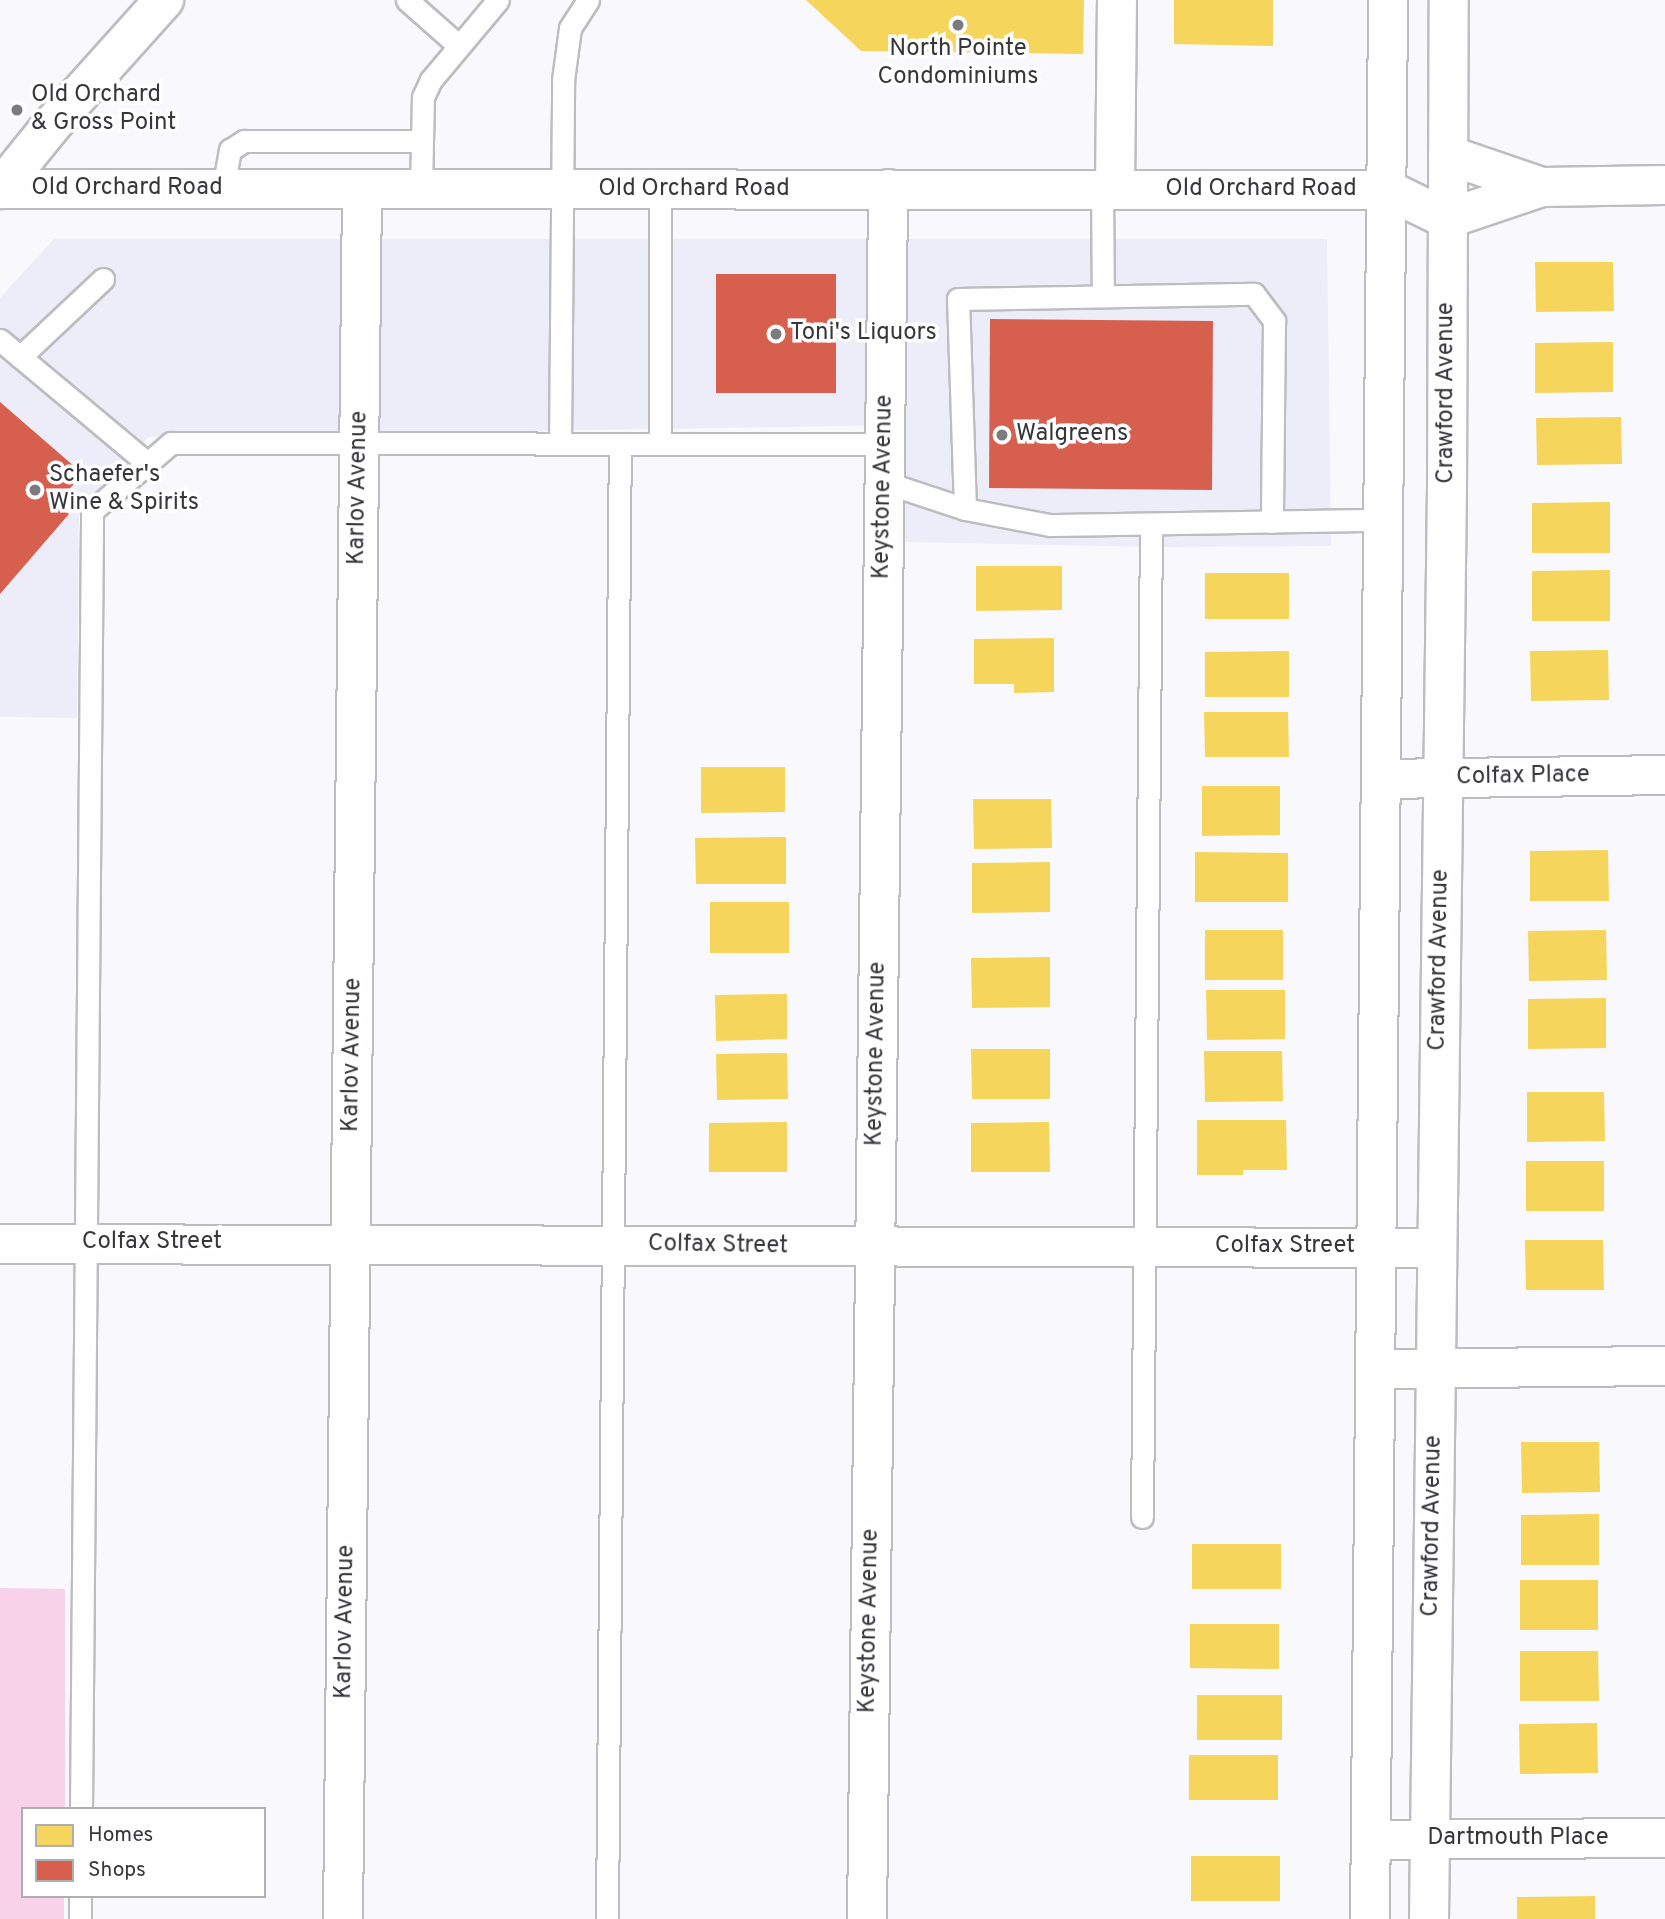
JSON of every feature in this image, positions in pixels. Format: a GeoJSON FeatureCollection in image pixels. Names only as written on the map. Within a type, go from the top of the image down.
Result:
{"type":"FeatureCollection","features":[{"type":"Feature","properties":{"kind":"street"},"geometry":{"type":"LineString","coordinates":[[0,189],[50,127],[164,0]]}},
{"type":"Feature","properties":{"kind":"street"},"geometry":{"type":"LineString","coordinates":[[1108,189],[1117,0]]}},
{"type":"Feature","properties":{"kind":"street"},"geometry":{"type":"LineString","coordinates":[[1370,1919],[1388,0]]}},
{"type":"Feature","properties":{"kind":"street","name":"Crawford Avenue"},"geometry":{"type":"LineString","coordinates":[[1429,1919],[1443,778],[1449,0]]}},
{"type":"Feature","properties":{"kind":"street"},"geometry":{"type":"LineString","coordinates":[[1448,155],[1542,187]]}},
{"type":"Feature","properties":{"kind":"street","name":"Old Orchard Road"},"geometry":{"type":"LineString","coordinates":[[1388,190],[1448,155]]}},
{"type":"Feature","properties":{"kind":"street"},"geometry":{"type":"LineString","coordinates":[[1447,219],[1542,187],[1665,185]]}},
{"type":"Feature","properties":{"kind":"street","name":"Old Orchard Road"},"geometry":{"type":"LineString","coordinates":[[0,189],[1388,190],[1447,219]]}},
{"type":"Feature","properties":{"kind":"street","name":"Keystone Avenue"},"geometry":{"type":"LineString","coordinates":[[867,1919],[888,189]]}},
{"type":"Feature","properties":{"kind":"street","name":"Karlov Avenue"},"geometry":{"type":"LineString","coordinates":[[343,1919],[362,190]]}},
{"type":"Feature","properties":{"kind":"street","name":"Colfax Place"},"geometry":{"type":"LineString","coordinates":[[1382,779],[1665,775]]}},
{"type":"Feature","properties":{"kind":"street","name":"Colfax Street"},"geometry":{"type":"LineString","coordinates":[[0,1244],[1437,1248]]}},
{"type":"Feature","properties":{"kind":"street"},"geometry":{"type":"LineString","coordinates":[[1376,1369],[1665,1366]]}},
{"type":"Feature","properties":{"kind":"street","name":"Dartmouth Place"},"geometry":{"type":"LineString","coordinates":[[1371,1840],[1665,1838]]}},
{"type":"Feature","properties":{"kind":"lane"},"geometry":{"type":"LineString","coordinates":[[407,0],[459,47]]}},
{"type":"Feature","properties":{"kind":"lane"},"geometry":{"type":"LineString","coordinates":[[421,190],[423,97],[432,80],[498,0]]}},
{"type":"Feature","properties":{"kind":"lane"},"geometry":{"type":"LineString","coordinates":[[560,444],[562,80],[570,28],[588,0]]}},
{"type":"Feature","properties":{"kind":"lane"},"geometry":{"type":"LineString","coordinates":[[223,190],[230,150],[244,141],[422,141]]}},
{"type":"Feature","properties":{"kind":"lane"},"geometry":{"type":"LineString","coordinates":[[1103,296],[1108,189]]}},
{"type":"Feature","properties":{"kind":"lane"},"geometry":{"type":"LineString","coordinates":[[660,190],[660,444]]}},
{"type":"Feature","properties":{"kind":"lane"},"geometry":{"type":"LineString","coordinates":[[20,357],[103,279]]}},
{"type":"Feature","properties":{"kind":"lane"},"geometry":{"type":"LineString","coordinates":[[965,509],[958,299],[1254,294],[1274,321],[1272,522]]}},
{"type":"Feature","properties":{"kind":"lane"},"geometry":{"type":"LineString","coordinates":[[0,340],[147,463]]}},
{"type":"Feature","properties":{"kind":"lane"},"geometry":{"type":"LineString","coordinates":[[81,1807],[92,511],[171,443],[885,444]]}},
{"type":"Feature","properties":{"kind":"lane"},"geometry":{"type":"LineString","coordinates":[[607,1919],[620,444]]}},
{"type":"Feature","properties":{"kind":"lane"},"geometry":{"type":"LineString","coordinates":[[884,482],[965,509],[1050,525],[1385,520]]}},
{"type":"Feature","properties":{"kind":"lane"},"geometry":{"type":"LineString","coordinates":[[1142,1517],[1151,524]]}},
{"type":"Feature","properties":{"kind":"lane"},"geometry":{"type":"LineString","coordinates":[[80,1898],[80,1919]]}},
{"type":"Feature","properties":{"kind":"shaded area"},"geometry":{"type":"Polygon","coordinates":[[[54,239],[1327,239],[1331,546],[1157,547],[905,542],[902,425],[149,437],[79,511],[77,718],[0,717],[0,298],[54,239]]]}},
{"type":"Feature","properties":{"kind":"shaded area"},"geometry":{"type":"Polygon","coordinates":[[[0,1588],[65,1589],[65,1807],[21,1807],[21,1898],[64,1898],[64,1919],[0,1919],[0,1588]]]}},
{"type":"Feature","properties":{"kind":"building: Homes","name":"North Pointe Condominiums"},"geometry":{"type":"Polygon","coordinates":[[[806,0],[1084,0],[1083,54],[861,51],[806,0]]]}},
{"type":"Feature","properties":{"kind":"building: Homes"},"geometry":{"type":"Polygon","coordinates":[[[1174,0],[1273,0],[1273,46],[1174,44],[1174,0]]]}},
{"type":"Feature","properties":{"kind":"building: Homes"},"geometry":{"type":"Polygon","coordinates":[[[1535,262],[1613,262],[1614,311],[1536,312],[1535,262]]]}},
{"type":"Feature","properties":{"kind":"building: Homes"},"geometry":{"type":"Polygon","coordinates":[[[1613,342],[1613,392],[1535,393],[1535,343],[1613,342]]]}},
{"type":"Feature","properties":{"kind":"building: Homes"},"geometry":{"type":"Polygon","coordinates":[[[1621,417],[1622,464],[1537,465],[1536,418],[1621,417]]]}},
{"type":"Feature","properties":{"kind":"building: Homes"},"geometry":{"type":"Polygon","coordinates":[[[1610,502],[1610,553],[1532,553],[1532,503],[1610,502]]]}},
{"type":"Feature","properties":{"kind":"building: Homes"},"geometry":{"type":"Polygon","coordinates":[[[976,566],[1062,566],[1062,610],[976,611],[976,566]]]}},
{"type":"Feature","properties":{"kind":"building: Homes"},"geometry":{"type":"Polygon","coordinates":[[[1610,570],[1610,621],[1532,621],[1532,571],[1610,570]]]}},
{"type":"Feature","properties":{"kind":"building: Homes"},"geometry":{"type":"Polygon","coordinates":[[[1205,573],[1289,573],[1289,619],[1205,619],[1205,573]]]}},
{"type":"Feature","properties":{"kind":"building: Homes"},"geometry":{"type":"Polygon","coordinates":[[[1054,638],[1054,692],[1014,693],[1014,684],[974,684],[974,639],[1054,638]]]}},
{"type":"Feature","properties":{"kind":"building: Homes"},"geometry":{"type":"Polygon","coordinates":[[[1608,650],[1609,700],[1531,701],[1530,651],[1608,650]]]}},
{"type":"Feature","properties":{"kind":"building: Homes"},"geometry":{"type":"Polygon","coordinates":[[[1289,651],[1289,697],[1205,697],[1205,652],[1289,651]]]}},
{"type":"Feature","properties":{"kind":"building: Homes"},"geometry":{"type":"Polygon","coordinates":[[[1204,712],[1288,712],[1289,757],[1205,757],[1204,712]]]}},
{"type":"Feature","properties":{"kind":"building: Homes"},"geometry":{"type":"Polygon","coordinates":[[[701,767],[785,767],[785,812],[701,813],[701,767]]]}},
{"type":"Feature","properties":{"kind":"building: Homes"},"geometry":{"type":"Polygon","coordinates":[[[1202,786],[1280,786],[1280,835],[1202,836],[1202,786]]]}},
{"type":"Feature","properties":{"kind":"building: Homes"},"geometry":{"type":"Polygon","coordinates":[[[973,799],[1051,799],[1052,848],[974,849],[973,799]]]}},
{"type":"Feature","properties":{"kind":"building: Homes"},"geometry":{"type":"Polygon","coordinates":[[[786,837],[786,884],[696,884],[695,838],[786,837]]]}},
{"type":"Feature","properties":{"kind":"building: Homes"},"geometry":{"type":"Polygon","coordinates":[[[1608,850],[1609,901],[1530,901],[1530,851],[1608,850]]]}},
{"type":"Feature","properties":{"kind":"building: Homes"},"geometry":{"type":"Polygon","coordinates":[[[1195,852],[1288,853],[1288,902],[1195,902],[1195,852]]]}},
{"type":"Feature","properties":{"kind":"building: Homes"},"geometry":{"type":"Polygon","coordinates":[[[1050,862],[1050,912],[972,913],[972,863],[1050,862]]]}},
{"type":"Feature","properties":{"kind":"building: Homes"},"geometry":{"type":"Polygon","coordinates":[[[710,902],[789,902],[789,953],[710,953],[710,902]]]}},
{"type":"Feature","properties":{"kind":"building: Homes"},"geometry":{"type":"Polygon","coordinates":[[[1205,930],[1283,930],[1283,980],[1205,980],[1205,930]]]}},
{"type":"Feature","properties":{"kind":"building: Homes"},"geometry":{"type":"Polygon","coordinates":[[[1606,930],[1607,980],[1529,981],[1528,931],[1606,930]]]}},
{"type":"Feature","properties":{"kind":"building: Homes"},"geometry":{"type":"Polygon","coordinates":[[[1050,957],[1050,1007],[972,1008],[971,958],[1050,957]]]}},
{"type":"Feature","properties":{"kind":"building: Homes"},"geometry":{"type":"Polygon","coordinates":[[[1206,990],[1285,990],[1285,1039],[1207,1040],[1206,990]]]}},
{"type":"Feature","properties":{"kind":"building: Homes"},"geometry":{"type":"Polygon","coordinates":[[[787,994],[787,1039],[716,1041],[715,995],[787,994]]]}},
{"type":"Feature","properties":{"kind":"building: Homes"},"geometry":{"type":"Polygon","coordinates":[[[1606,998],[1606,1048],[1528,1049],[1528,999],[1606,998]]]}},
{"type":"Feature","properties":{"kind":"building: Homes"},"geometry":{"type":"Polygon","coordinates":[[[971,1049],[1050,1049],[1050,1099],[972,1099],[971,1049]]]}},
{"type":"Feature","properties":{"kind":"building: Homes"},"geometry":{"type":"Polygon","coordinates":[[[1204,1051],[1282,1051],[1283,1101],[1205,1102],[1204,1051]]]}},
{"type":"Feature","properties":{"kind":"building: Homes"},"geometry":{"type":"Polygon","coordinates":[[[787,1053],[788,1099],[717,1100],[716,1054],[787,1053]]]}},
{"type":"Feature","properties":{"kind":"building: Homes"},"geometry":{"type":"Polygon","coordinates":[[[1527,1092],[1604,1092],[1605,1141],[1527,1142],[1527,1092]]]}},
{"type":"Feature","properties":{"kind":"building: Homes"},"geometry":{"type":"Polygon","coordinates":[[[1197,1120],[1286,1120],[1287,1170],[1243,1170],[1243,1175],[1197,1175],[1197,1120]]]}},
{"type":"Feature","properties":{"kind":"building: Homes"},"geometry":{"type":"Polygon","coordinates":[[[787,1122],[787,1172],[709,1172],[709,1123],[787,1122]]]}},
{"type":"Feature","properties":{"kind":"building: Homes"},"geometry":{"type":"Polygon","coordinates":[[[1049,1122],[1050,1172],[971,1172],[971,1123],[1049,1122]]]}},
{"type":"Feature","properties":{"kind":"building: Homes"},"geometry":{"type":"Polygon","coordinates":[[[1526,1161],[1604,1161],[1604,1211],[1526,1211],[1526,1161]]]}},
{"type":"Feature","properties":{"kind":"building: Homes"},"geometry":{"type":"Polygon","coordinates":[[[1525,1240],[1603,1240],[1604,1290],[1526,1290],[1525,1240]]]}},
{"type":"Feature","properties":{"kind":"building: Homes"},"geometry":{"type":"Polygon","coordinates":[[[1521,1442],[1599,1442],[1600,1492],[1522,1493],[1521,1442]]]}},
{"type":"Feature","properties":{"kind":"building: Homes"},"geometry":{"type":"Polygon","coordinates":[[[1599,1514],[1599,1565],[1521,1565],[1521,1515],[1599,1514]]]}},
{"type":"Feature","properties":{"kind":"building: Homes"},"geometry":{"type":"Polygon","coordinates":[[[1192,1544],[1281,1544],[1281,1589],[1192,1589],[1192,1544]]]}},
{"type":"Feature","properties":{"kind":"building: Homes"},"geometry":{"type":"Polygon","coordinates":[[[1520,1580],[1598,1580],[1598,1630],[1520,1630],[1520,1580]]]}},
{"type":"Feature","properties":{"kind":"building: Homes"},"geometry":{"type":"Polygon","coordinates":[[[1190,1624],[1279,1624],[1279,1669],[1190,1668],[1190,1624]]]}},
{"type":"Feature","properties":{"kind":"building: Homes"},"geometry":{"type":"Polygon","coordinates":[[[1520,1651],[1598,1651],[1599,1701],[1520,1701],[1520,1651]]]}},
{"type":"Feature","properties":{"kind":"building: Homes"},"geometry":{"type":"Polygon","coordinates":[[[1197,1695],[1282,1695],[1282,1740],[1197,1740],[1197,1695]]]}},
{"type":"Feature","properties":{"kind":"building: Homes"},"geometry":{"type":"Polygon","coordinates":[[[1597,1723],[1598,1773],[1520,1774],[1519,1724],[1597,1723]]]}},
{"type":"Feature","properties":{"kind":"building: Homes"},"geometry":{"type":"Polygon","coordinates":[[[1189,1755],[1278,1755],[1278,1800],[1189,1800],[1189,1755]]]}},
{"type":"Feature","properties":{"kind":"building: Homes"},"geometry":{"type":"Polygon","coordinates":[[[1191,1856],[1280,1856],[1280,1901],[1191,1901],[1191,1856]]]}},
{"type":"Feature","properties":{"kind":"building: Homes"},"geometry":{"type":"Polygon","coordinates":[[[1595,1896],[1595,1919],[1517,1919],[1517,1897],[1595,1896]]]}},
{"type":"Feature","properties":{"kind":"building: Shops","name":"Toni's Liquors"},"geometry":{"type":"Polygon","coordinates":[[[716,274],[836,274],[836,393],[716,393],[716,274]]]}},
{"type":"Feature","properties":{"kind":"building: Shops","name":"Walgreens"},"geometry":{"type":"Polygon","coordinates":[[[990,319],[1213,321],[1212,490],[989,488],[990,319]]]}},
{"type":"Feature","properties":{"kind":"building: Shops","name":"Schaefer's Wine & Spirits"},"geometry":{"type":"Polygon","coordinates":[[[0,402],[83,474],[55,505],[69,514],[0,594],[0,402]]]}},
{"type":"Feature","properties":{"kind":"place","name":"North Pointe Condominiums"},"geometry":{"type":"Point","coordinates":[958,25]}},
{"type":"Feature","properties":{"kind":"place","name":"Old Orchard & Gross Point"},"geometry":{"type":"Point","coordinates":[17,110]}},
{"type":"Feature","properties":{"kind":"place","name":"Toni's Liquors"},"geometry":{"type":"Point","coordinates":[776,334]}},
{"type":"Feature","properties":{"kind":"place","name":"Walgreens"},"geometry":{"type":"Point","coordinates":[1002,435]}},
{"type":"Feature","properties":{"kind":"place","name":"Schaefer's Wine & Spirits"},"geometry":{"type":"Point","coordinates":[35,490]}}]}
